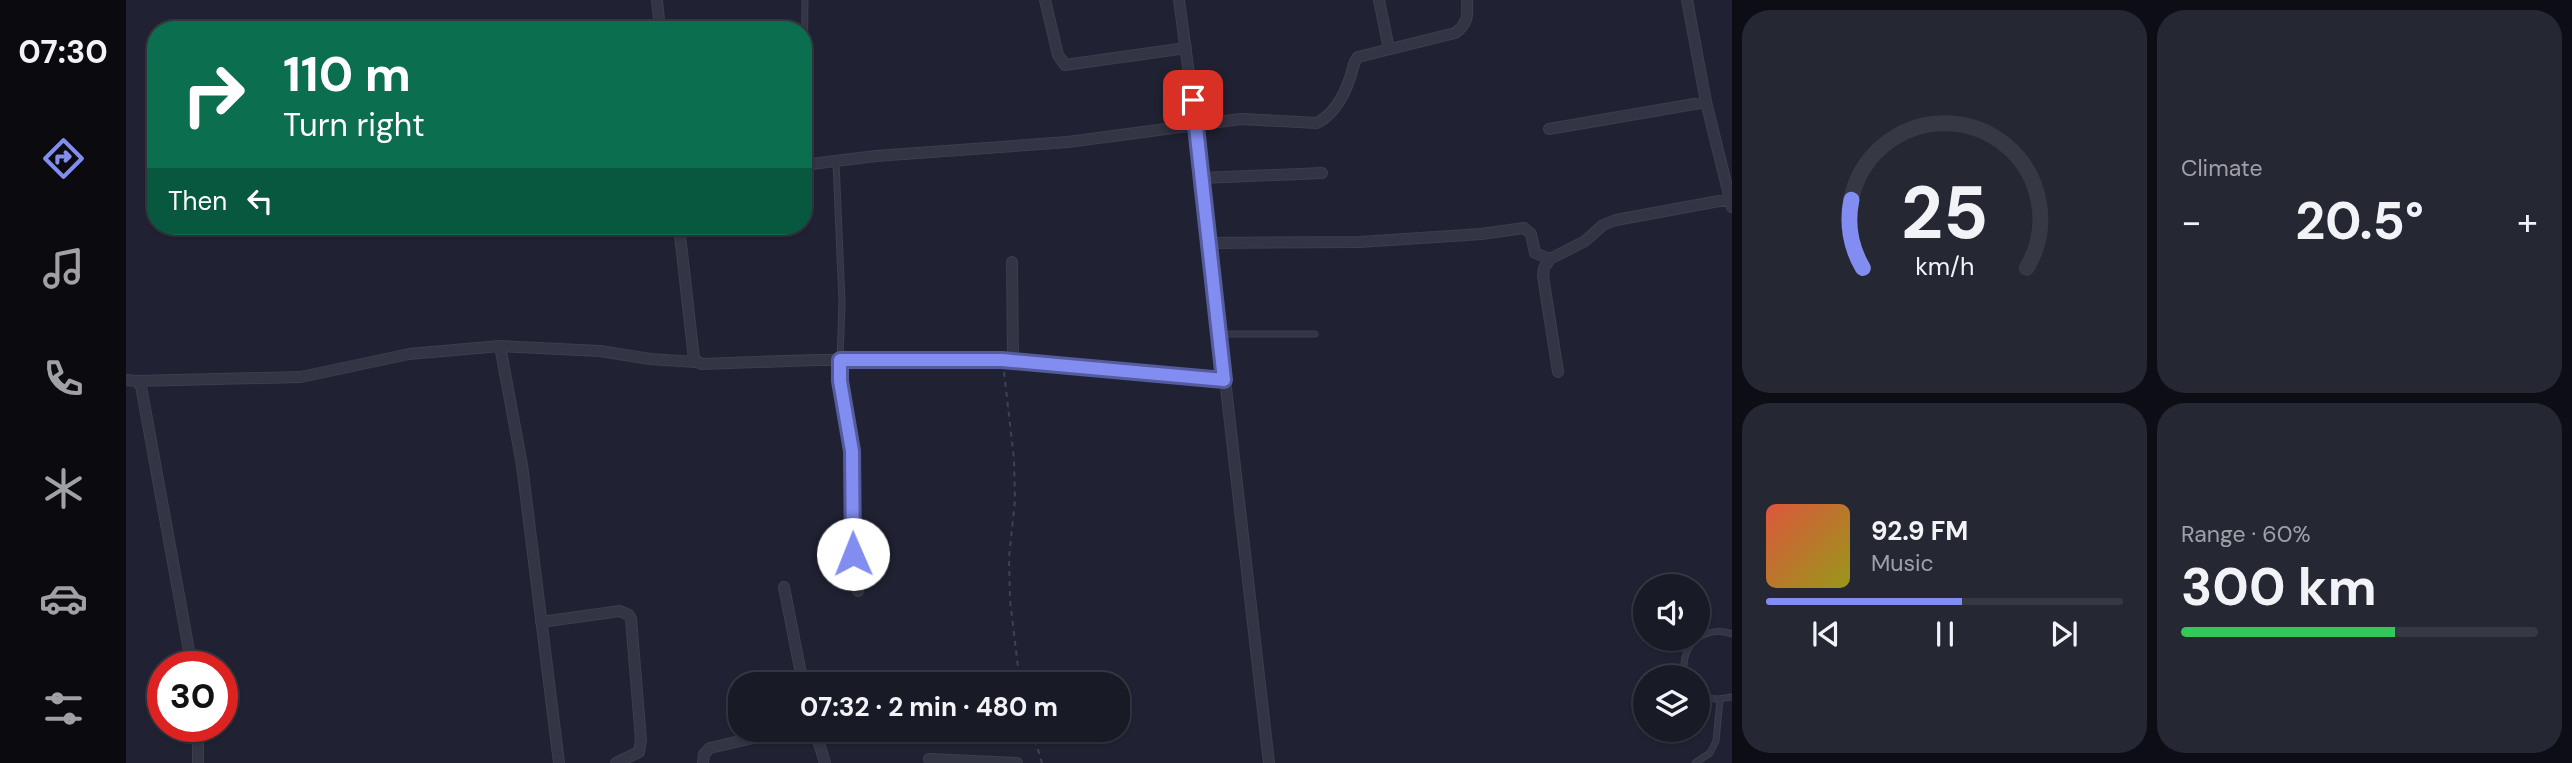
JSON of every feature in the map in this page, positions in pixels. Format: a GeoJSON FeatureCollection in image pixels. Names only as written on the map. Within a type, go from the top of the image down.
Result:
{"type":"FeatureCollection","features":[{"type":"Feature","properties":{"kind":"street"},"geometry":{"type":"LineString","coordinates":[[657,0],[659,21]]}},
{"type":"Feature","properties":{"kind":"street"},"geometry":{"type":"LineString","coordinates":[[1045,0],[1058,55],[1065,65],[1186,48]]}},
{"type":"Feature","properties":{"kind":"street"},"geometry":{"type":"LineString","coordinates":[[1179,0],[1196,126],[1269,763]]}},
{"type":"Feature","properties":{"kind":"street"},"geometry":{"type":"LineString","coordinates":[[1379,0],[1389,49]]}},
{"type":"Feature","properties":{"kind":"street"},"geometry":{"type":"LineString","coordinates":[[812,164],[1068,142],[1241,119],[1317,123],[1327,118],[1339,102],[1350,78],[1353,63],[1358,57],[1455,33],[1465,25],[1468,18],[1467,0]]}},
{"type":"Feature","properties":{"kind":"street"},"geometry":{"type":"LineString","coordinates":[[1558,372],[1543,276],[1544,268],[1550,259],[1616,220],[1731,203],[1706,102],[1687,0]]}},
{"type":"Feature","properties":{"kind":"street"},"geometry":{"type":"LineString","coordinates":[[1549,129],[1706,102]]}},
{"type":"Feature","properties":{"kind":"street"},"geometry":{"type":"LineString","coordinates":[[1202,178],[1322,173]]}},
{"type":"Feature","properties":{"kind":"street"},"geometry":{"type":"LineString","coordinates":[[1209,243],[1360,242],[1481,234],[1524,228],[1531,234],[1535,253],[1550,259]]}},
{"type":"Feature","properties":{"kind":"street"},"geometry":{"type":"LineString","coordinates":[[681,235],[695,362]]}},
{"type":"Feature","properties":{"kind":"street"},"geometry":{"type":"LineString","coordinates":[[1007,361],[1012,262]]}},
{"type":"Feature","properties":{"kind":"street"},"geometry":{"type":"LineString","coordinates":[[500,346],[522,465],[559,763]]}},
{"type":"Feature","properties":{"kind":"street"},"geometry":{"type":"LineString","coordinates":[[131,381],[301,377],[410,354],[500,346],[600,351],[712,365],[840,360],[1007,361],[1224,380]]}},
{"type":"Feature","properties":{"kind":"street"},"geometry":{"type":"LineString","coordinates":[[840,360],[840,381],[852,451],[853,554],[859,591]]}},
{"type":"Feature","properties":{"kind":"street"},"geometry":{"type":"LineString","coordinates":[[131,381],[141,386],[189,651]]}},
{"type":"Feature","properties":{"kind":"street"},"geometry":{"type":"LineString","coordinates":[[784,587],[801,672]]}},
{"type":"Feature","properties":{"kind":"street"},"geometry":{"type":"LineString","coordinates":[[541,622],[620,611],[625,612],[631,619],[641,740],[639,752],[616,763]]}},
{"type":"Feature","properties":{"kind":"street"},"geometry":{"type":"LineString","coordinates":[[198,742],[198,763]]}},
{"type":"Feature","properties":{"kind":"street"},"geometry":{"type":"LineString","coordinates":[[703,763],[704,754],[710,748],[736,742]]}},
{"type":"Feature","properties":{"kind":"street"},"geometry":{"type":"LineString","coordinates":[[819,742],[825,763]]}},
{"type":"Feature","properties":{"kind":"street"},"geometry":{"type":"LineString","coordinates":[[929,759],[1017,763]]}},
{"type":"Feature","properties":{"kind":"lane"},"geometry":{"type":"LineString","coordinates":[[805,0],[805,21]]}},
{"type":"Feature","properties":{"kind":"lane"},"geometry":{"type":"LineString","coordinates":[[836,162],[842,302],[840,360]]}},
{"type":"Feature","properties":{"kind":"lane"},"geometry":{"type":"LineString","coordinates":[[1219,334],[1315,334]]}},
{"type":"Feature","properties":{"kind":"lane"},"geometry":{"type":"LineString","coordinates":[[1710,631],[1732,634]]}},
{"type":"Feature","properties":{"kind":"lane"},"geometry":{"type":"LineString","coordinates":[[1710,698],[1720,700],[1732,697]]}},
{"type":"Feature","properties":{"kind":"lane"},"geometry":{"type":"LineString","coordinates":[[1695,763],[1710,753],[1716,741],[1720,700]]}},
{"type":"Feature","properties":{"kind":"path"},"geometry":{"type":"LineString","coordinates":[[1007,361],[1014,459],[1014,521],[1009,558],[1010,600],[1019,672]]}},
{"type":"Feature","properties":{"kind":"path"},"geometry":{"type":"LineString","coordinates":[[1036,742],[1042,763]]}},
{"type":"Feature","properties":{"kind":"route"},"geometry":{"type":"LineString","coordinates":[[853,554],[852,451],[840,381],[840,360],[1002,360],[1224,380],[1193,100]]}}]}
